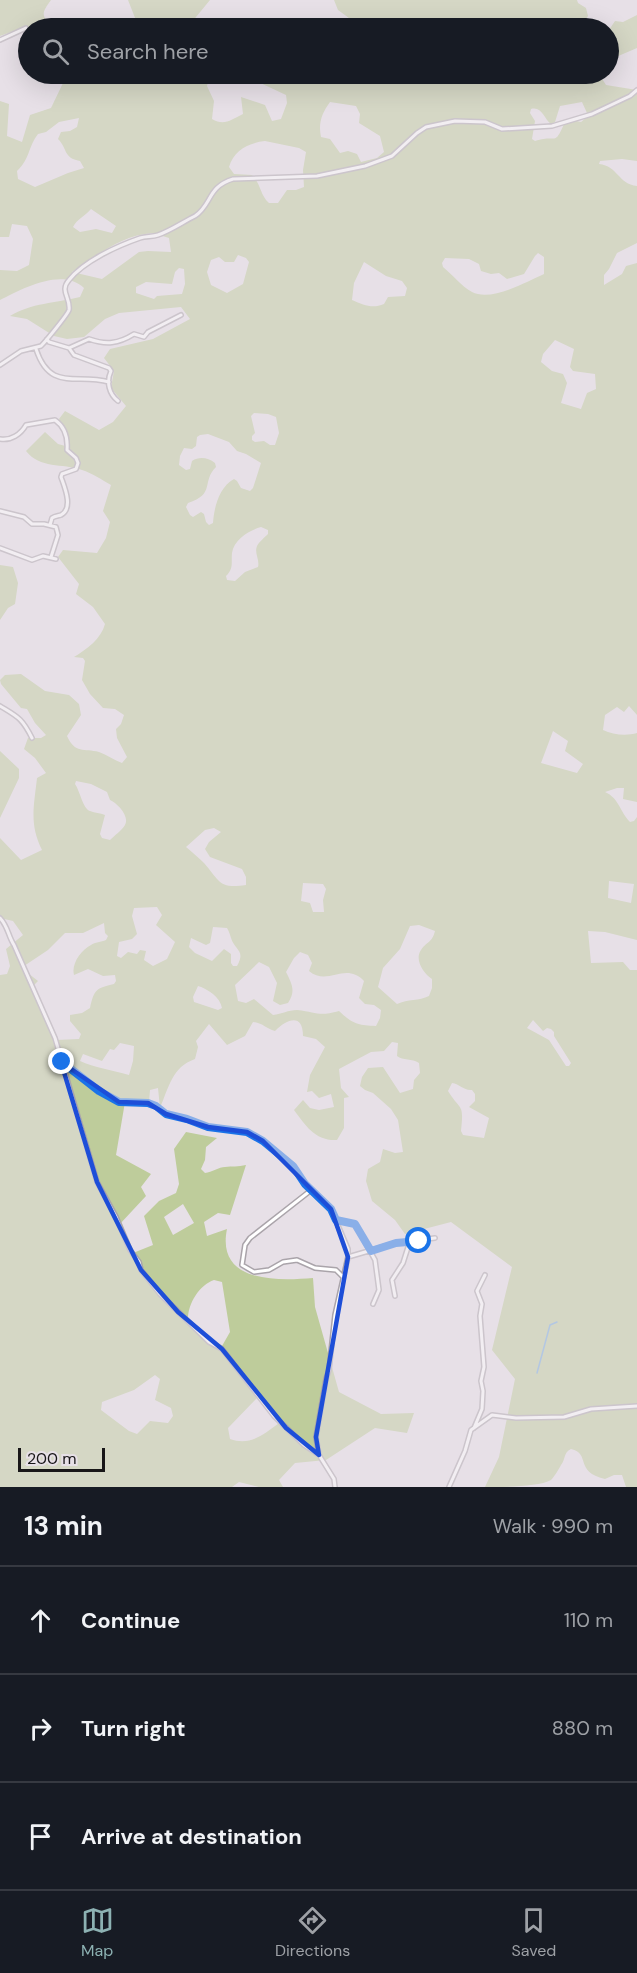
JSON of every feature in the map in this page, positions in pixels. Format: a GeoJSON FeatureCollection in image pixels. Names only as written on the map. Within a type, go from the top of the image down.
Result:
{"type":"FeatureCollection","features":[{"type":"Feature","properties":{"kind":"street"},"geometry":{"type":"LineString","coordinates":[[0,40],[18,32]]}},
{"type":"Feature","properties":{"kind":"street"},"geometry":{"type":"LineString","coordinates":[[0,365],[21,351],[36,349],[68,314],[69,305],[64,289],[66,283],[76,272],[110,250],[143,237],[160,234],[196,215],[202,211],[207,199],[222,182],[233,179],[317,176],[365,166],[392,156],[426,127],[455,121],[485,122],[502,129],[552,126],[592,114],[630,96],[637,90]]}},
{"type":"Feature","properties":{"kind":"street"},"geometry":{"type":"LineString","coordinates":[[69,348],[89,339],[99,344],[119,342],[134,334],[144,337],[148,332],[181,315]]}},
{"type":"Feature","properties":{"kind":"street"},"geometry":{"type":"LineString","coordinates":[[47,339],[49,342],[69,348],[74,355],[109,368],[112,396],[118,401]]}},
{"type":"Feature","properties":{"kind":"street"},"geometry":{"type":"LineString","coordinates":[[36,349],[45,369],[62,380],[109,382]]}},
{"type":"Feature","properties":{"kind":"street"},"geometry":{"type":"LineString","coordinates":[[0,439],[8,439],[21,433],[26,425],[45,420],[55,420],[61,424],[68,440],[67,450],[78,463],[76,469],[62,474],[67,492],[66,508],[62,515],[52,518],[50,525]]}},
{"type":"Feature","properties":{"kind":"street"},"geometry":{"type":"LineString","coordinates":[[0,511],[24,517],[32,524],[56,527],[58,530],[51,557]]}},
{"type":"Feature","properties":{"kind":"street"},"geometry":{"type":"LineString","coordinates":[[0,548],[32,560],[43,556],[56,559]]}},
{"type":"Feature","properties":{"kind":"street"},"geometry":{"type":"LineString","coordinates":[[0,706],[13,712],[23,722],[32,738]]}},
{"type":"Feature","properties":{"kind":"street"},"geometry":{"type":"LineString","coordinates":[[0,918],[8,930],[8,937],[14,945],[55,1038],[97,1182],[141,1270],[178,1312],[209,1342],[222,1349],[286,1428],[319,1455]]}},
{"type":"Feature","properties":{"kind":"street"},"geometry":{"type":"LineString","coordinates":[[62,1062],[99,1091],[119,1102],[148,1103],[166,1114],[208,1127],[247,1132],[263,1141],[293,1166],[311,1190],[331,1209],[348,1249],[348,1257],[335,1315],[329,1370],[316,1437],[319,1455],[334,1479],[336,1487]]}},
{"type":"Feature","properties":{"kind":"street"},"geometry":{"type":"LineString","coordinates":[[311,1190],[250,1238],[245,1245],[242,1265],[254,1272],[269,1270],[283,1262],[297,1260],[315,1268],[336,1270],[343,1277]]}},
{"type":"Feature","properties":{"kind":"street"},"geometry":{"type":"LineString","coordinates":[[336,1220],[355,1224],[375,1260],[379,1290],[373,1304]]}},
{"type":"Feature","properties":{"kind":"street"},"geometry":{"type":"LineString","coordinates":[[348,1257],[396,1243],[435,1239]]}},
{"type":"Feature","properties":{"kind":"street"},"geometry":{"type":"LineString","coordinates":[[395,1296],[392,1280],[403,1263],[410,1241]]}},
{"type":"Feature","properties":{"kind":"street"},"geometry":{"type":"LineString","coordinates":[[474,1428],[481,1414],[483,1402],[482,1305],[477,1291],[485,1275]]}},
{"type":"Feature","properties":{"kind":"street"},"geometry":{"type":"LineString","coordinates":[[449,1487],[465,1451],[469,1435],[492,1414],[516,1418],[564,1417],[591,1409],[637,1406]]}},
{"type":"Feature","properties":{"kind":"highlighted area"},"geometry":{"type":"Polygon","coordinates":[[[61,1062],[119,1102],[148,1103],[166,1114],[208,1127],[247,1132],[263,1141],[331,1209],[348,1257],[316,1437],[319,1455],[286,1428],[222,1349],[178,1312],[141,1270],[97,1182],[61,1062]]]}},
{"type":"Feature","properties":{"kind":"green space"},"geometry":{"type":"Polygon","coordinates":[[[0,0],[51,0],[46,8],[45,18],[18,18],[18,29],[0,36],[0,0]]]}},
{"type":"Feature","properties":{"kind":"green space"},"geometry":{"type":"Polygon","coordinates":[[[128,0],[210,0],[195,18],[135,18],[128,0]]]}},
{"type":"Feature","properties":{"kind":"green space"},"geometry":{"type":"Polygon","coordinates":[[[334,0],[577,0],[586,8],[588,16],[587,18],[349,18],[338,10],[334,0]]]}},
{"type":"Feature","properties":{"kind":"green space"},"geometry":{"type":"Polygon","coordinates":[[[637,15],[637,48],[619,56],[619,22],[623,22],[637,15]]]}},
{"type":"Feature","properties":{"kind":"green space"},"geometry":{"type":"Polygon","coordinates":[[[63,84],[208,84],[214,101],[212,119],[224,122],[243,114],[241,97],[265,105],[272,121],[281,119],[287,103],[286,95],[263,84],[605,84],[637,90],[637,161],[622,159],[600,161],[599,164],[610,168],[631,185],[637,186],[637,243],[617,253],[604,275],[604,285],[622,274],[626,266],[637,263],[637,715],[629,706],[624,712],[617,707],[605,715],[603,730],[620,734],[637,733],[637,802],[623,799],[624,788],[605,792],[616,801],[630,822],[637,817],[637,940],[605,932],[588,931],[591,963],[623,962],[630,970],[637,970],[637,1487],[626,1487],[622,1475],[614,1475],[605,1479],[595,1476],[589,1472],[580,1454],[571,1449],[551,1480],[529,1485],[485,1487],[499,1457],[515,1379],[492,1350],[512,1267],[451,1222],[405,1234],[395,1220],[372,1201],[366,1181],[368,1169],[380,1162],[383,1149],[395,1153],[403,1152],[398,1120],[391,1109],[373,1093],[360,1086],[362,1077],[368,1068],[383,1067],[400,1093],[413,1089],[414,1080],[420,1073],[419,1063],[397,1056],[398,1043],[392,1042],[384,1051],[371,1052],[339,1069],[341,1088],[349,1097],[344,1098],[344,1128],[337,1140],[323,1138],[312,1131],[294,1110],[303,1100],[310,1108],[319,1110],[334,1107],[331,1094],[319,1098],[312,1091],[307,1092],[310,1075],[325,1047],[316,1039],[303,1036],[300,1024],[294,1020],[284,1023],[275,1031],[253,1022],[245,1036],[227,1045],[209,1024],[196,1041],[198,1047],[195,1059],[176,1072],[160,1108],[158,1088],[150,1090],[149,1102],[125,1102],[116,1155],[151,1174],[141,1187],[146,1196],[119,1225],[127,1246],[133,1253],[153,1245],[144,1216],[159,1201],[176,1193],[179,1184],[174,1149],[186,1132],[217,1138],[206,1147],[205,1160],[201,1169],[205,1173],[223,1167],[246,1165],[230,1215],[218,1213],[204,1222],[207,1236],[227,1229],[226,1247],[231,1260],[240,1269],[252,1275],[283,1279],[313,1278],[315,1307],[339,1392],[381,1414],[414,1413],[407,1433],[375,1428],[326,1460],[295,1463],[279,1480],[283,1487],[259,1487],[239,1482],[232,1487],[0,1487],[0,975],[7,974],[10,966],[6,949],[23,935],[13,921],[0,918],[0,838],[21,860],[42,850],[35,832],[34,806],[37,778],[46,773],[35,758],[24,749],[28,738],[41,738],[46,735],[35,723],[27,709],[21,708],[0,680],[5,675],[21,674],[45,691],[69,695],[79,704],[81,715],[67,736],[73,746],[99,752],[122,763],[127,757],[117,738],[116,729],[121,724],[124,715],[115,709],[103,708],[90,694],[82,680],[85,661],[83,658],[74,657],[97,639],[105,624],[93,607],[76,594],[79,584],[58,557],[63,550],[97,553],[106,538],[110,522],[103,511],[111,485],[82,470],[38,461],[26,451],[45,432],[58,444],[69,447],[68,436],[59,419],[65,411],[99,430],[113,422],[126,406],[111,388],[114,371],[104,358],[110,349],[153,339],[190,319],[181,307],[119,313],[105,319],[84,337],[67,339],[54,336],[27,319],[10,316],[35,306],[80,297],[84,288],[65,279],[54,280],[30,286],[0,300],[0,270],[17,271],[29,265],[33,239],[27,226],[12,224],[9,237],[0,237],[0,101],[9,104],[7,136],[22,142],[30,115],[51,108],[63,84]],[[330,102],[321,118],[321,137],[330,139],[340,153],[348,151],[357,154],[361,162],[377,158],[384,152],[380,136],[359,123],[360,114],[356,106],[330,102]],[[582,102],[560,106],[555,122],[551,124],[538,109],[531,109],[530,113],[535,121],[532,139],[535,141],[556,138],[564,124],[572,120],[581,122],[587,117],[582,102]],[[79,118],[59,122],[46,132],[38,134],[17,171],[18,179],[35,187],[84,168],[80,161],[68,155],[58,139],[61,132],[77,127],[79,118]],[[265,141],[242,148],[234,156],[229,167],[234,174],[252,175],[269,203],[278,203],[287,190],[304,187],[303,170],[306,152],[299,148],[265,141]],[[91,209],[73,227],[80,232],[96,229],[112,233],[116,226],[91,209]],[[153,233],[120,242],[72,272],[102,279],[139,252],[171,252],[169,238],[153,233]],[[538,253],[524,274],[507,279],[499,273],[491,274],[481,271],[479,264],[469,259],[445,258],[442,263],[443,267],[468,290],[489,295],[508,290],[544,274],[544,257],[538,253]],[[238,255],[234,262],[225,262],[219,257],[211,260],[207,272],[211,285],[227,293],[243,284],[249,262],[238,255]],[[364,262],[354,283],[352,300],[372,306],[380,305],[384,304],[388,297],[405,296],[407,288],[402,281],[386,276],[364,262]],[[179,268],[175,272],[172,284],[146,282],[136,287],[136,293],[154,299],[157,296],[182,294],[185,284],[184,269],[179,268]],[[555,340],[543,354],[541,362],[552,371],[563,374],[567,383],[561,403],[581,409],[587,393],[596,389],[595,374],[573,371],[570,367],[574,349],[555,340]],[[254,413],[251,416],[255,433],[252,436],[255,442],[264,441],[275,445],[279,433],[276,417],[254,413]],[[208,434],[197,437],[196,446],[192,449],[184,448],[179,465],[186,470],[190,469],[192,461],[198,458],[215,463],[216,467],[209,478],[205,492],[188,503],[186,507],[193,517],[201,512],[204,514],[209,525],[213,523],[216,505],[225,487],[234,479],[241,488],[250,491],[261,463],[237,451],[229,442],[208,434]],[[261,527],[243,536],[233,548],[227,580],[235,581],[245,572],[258,567],[256,549],[268,534],[268,530],[261,527]],[[553,731],[541,763],[577,773],[583,764],[565,751],[568,741],[553,731]],[[76,781],[75,784],[88,810],[105,815],[100,834],[102,838],[110,840],[125,825],[126,818],[122,810],[110,800],[107,792],[91,784],[76,781]],[[214,828],[205,830],[186,847],[220,882],[230,886],[246,885],[246,877],[242,869],[210,857],[205,849],[209,842],[221,832],[214,828]],[[609,881],[608,898],[631,903],[634,884],[609,881]],[[303,883],[301,901],[310,903],[313,912],[324,912],[323,900],[326,889],[323,884],[303,883]],[[157,907],[134,908],[132,916],[137,934],[132,939],[119,942],[117,956],[121,958],[128,952],[137,954],[140,950],[146,951],[144,960],[153,966],[167,959],[175,942],[156,925],[162,915],[157,907]],[[104,923],[83,933],[65,933],[48,950],[24,966],[24,970],[38,981],[32,987],[39,1008],[56,1040],[79,1039],[81,1034],[70,1021],[70,1015],[82,1013],[90,1008],[97,991],[116,981],[115,975],[103,976],[88,969],[74,975],[73,971],[75,962],[87,947],[106,940],[108,936],[105,933],[104,923]],[[419,925],[410,926],[400,949],[383,968],[378,987],[397,1004],[429,996],[432,979],[423,970],[419,962],[419,954],[431,940],[435,931],[419,925]],[[213,927],[210,943],[206,945],[191,938],[189,947],[195,953],[212,961],[224,949],[231,954],[233,966],[237,966],[240,954],[227,928],[213,927]],[[300,952],[286,972],[292,987],[288,1003],[280,1005],[273,1001],[277,983],[269,967],[259,962],[235,985],[238,1001],[246,1003],[254,999],[273,1015],[294,1010],[322,1014],[339,1011],[356,1023],[376,1026],[381,1010],[374,1005],[365,1004],[359,998],[364,981],[357,975],[343,973],[330,976],[316,975],[309,971],[312,963],[308,955],[300,952]],[[198,986],[193,997],[194,1002],[218,1010],[222,1008],[219,1000],[206,989],[198,986]],[[533,1020],[527,1028],[549,1040],[566,1066],[571,1063],[554,1036],[554,1032],[547,1028],[543,1031],[533,1020]],[[120,1043],[114,1050],[110,1049],[102,1061],[83,1054],[80,1061],[129,1075],[134,1046],[120,1043]],[[452,1083],[448,1091],[462,1111],[461,1131],[463,1135],[484,1138],[489,1118],[469,1107],[475,1101],[475,1094],[472,1090],[452,1083]],[[183,1204],[164,1217],[173,1235],[194,1223],[183,1204]],[[214,1280],[199,1291],[192,1302],[188,1321],[206,1339],[222,1346],[230,1332],[222,1282],[214,1280]],[[155,1375],[134,1390],[102,1402],[101,1410],[129,1431],[137,1434],[150,1421],[168,1423],[173,1416],[171,1408],[155,1400],[160,1379],[155,1375]],[[257,1398],[228,1428],[230,1439],[250,1440],[262,1435],[279,1423],[257,1398]]]}},
{"type":"Feature","properties":{"kind":"green space"},"geometry":{"type":"Polygon","coordinates":[[[0,565],[13,567],[18,583],[15,604],[8,608],[0,620],[0,565]]]}},
{"type":"Feature","properties":{"kind":"green space"},"geometry":{"type":"Polygon","coordinates":[[[0,751],[19,769],[19,778],[0,818],[0,751]]]}},
{"type":"Feature","properties":{"kind":"waterway"},"geometry":{"type":"LineString","coordinates":[[537,1373],[550,1325],[557,1322]]}},
{"type":"Feature","properties":{"kind":"route"},"geometry":{"type":"LineString","coordinates":[[62,1062],[99,1091],[119,1102],[148,1103],[177,1118],[187,1119],[208,1127],[247,1132],[263,1141],[293,1166],[305,1184],[331,1209],[336,1220],[355,1224],[371,1251],[396,1243],[419,1241]]}}]}
